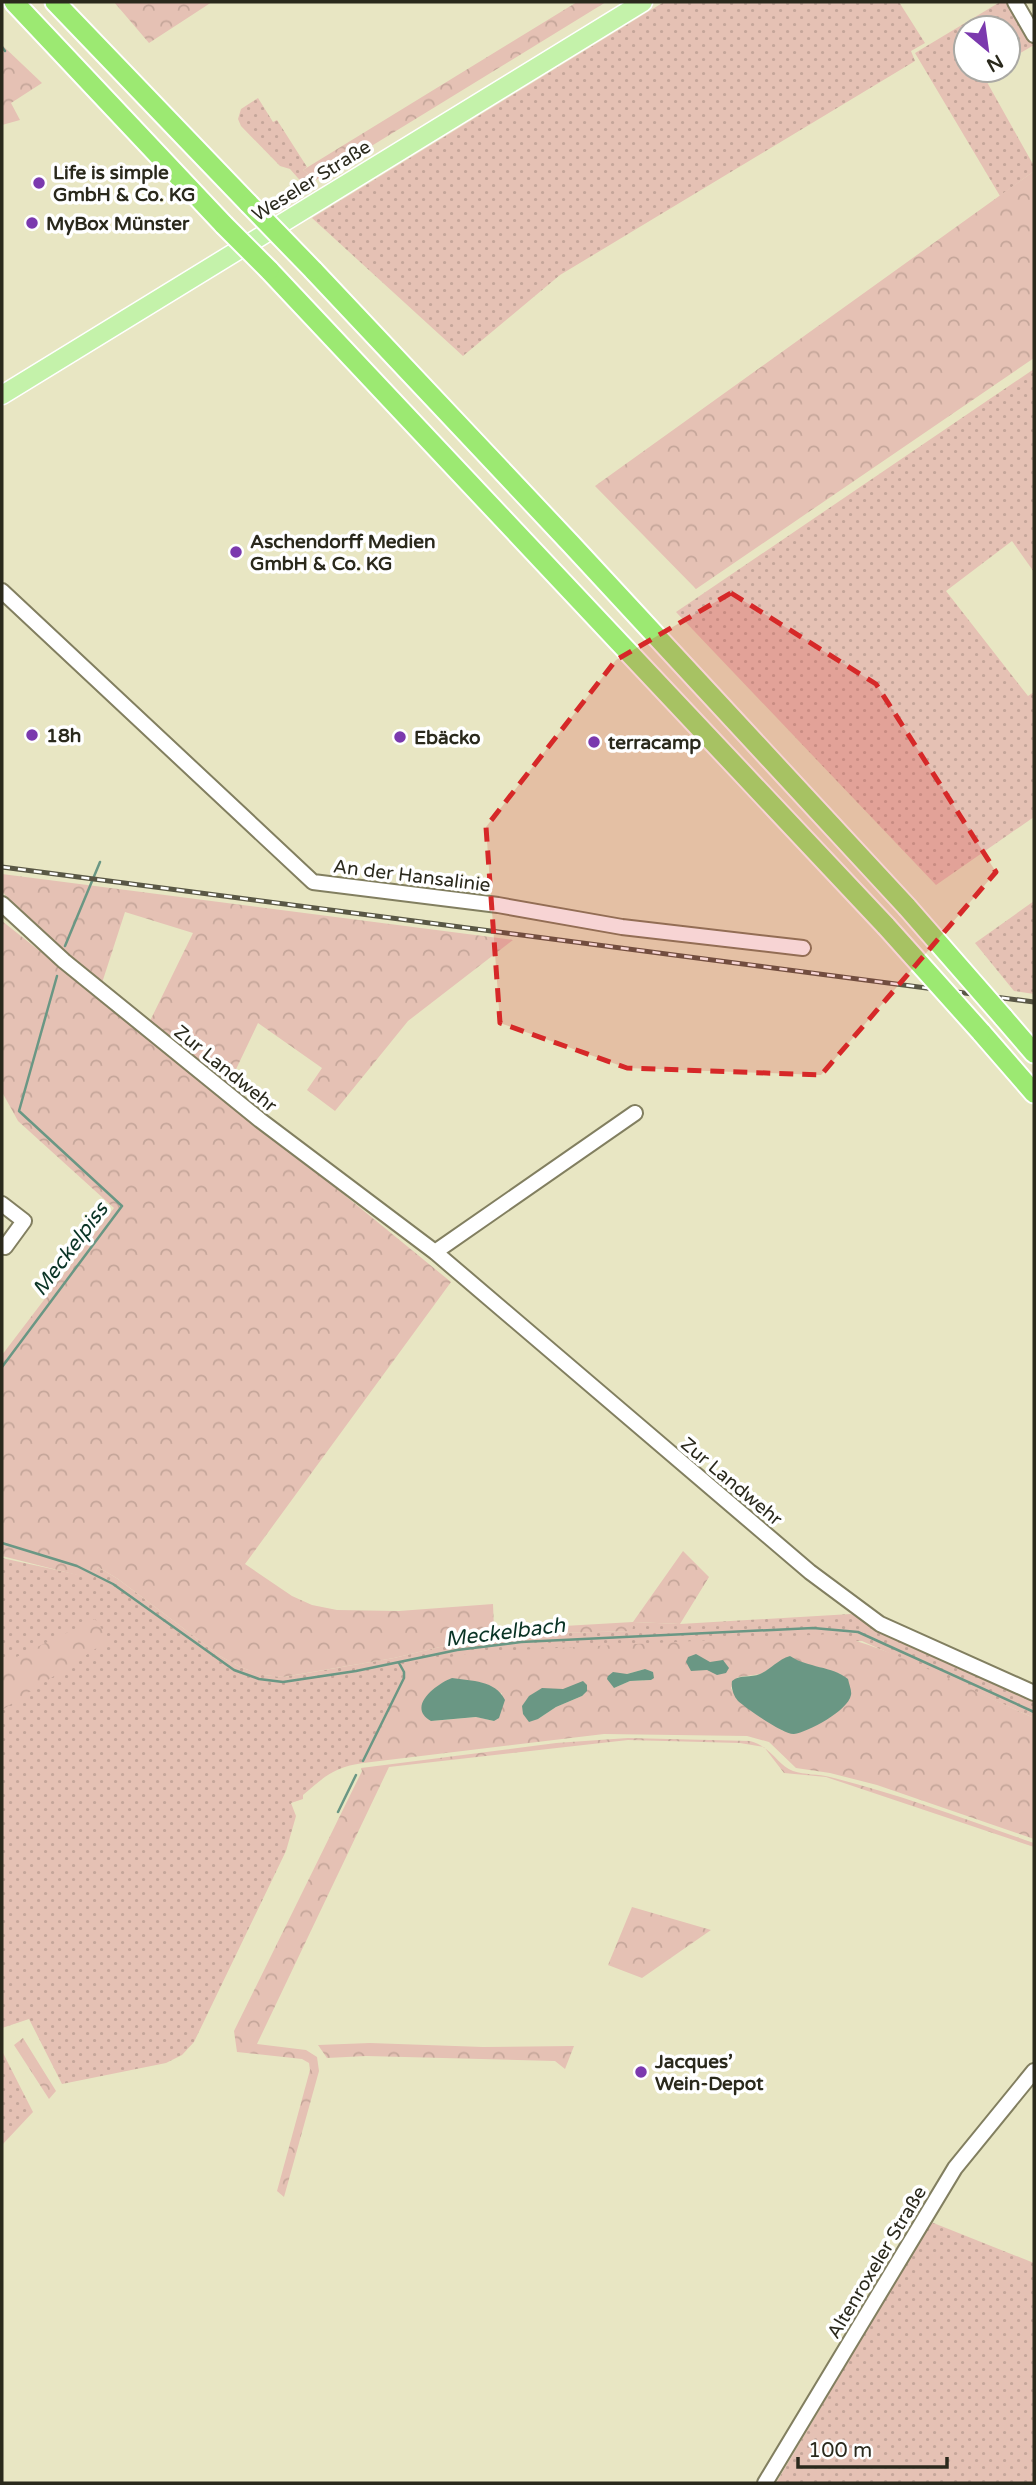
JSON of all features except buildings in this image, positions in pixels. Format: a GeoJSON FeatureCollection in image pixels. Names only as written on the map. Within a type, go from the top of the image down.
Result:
{"type":"FeatureCollection","features":[{"type":"Feature","properties":{"kind":"highway"},"geometry":{"type":"LineString","coordinates":[[14,2],[886,926],[1034,1093]]}},
{"type":"Feature","properties":{"kind":"highway"},"geometry":{"type":"LineString","coordinates":[[55,2],[572,544],[907,907],[1034,1053]]}},
{"type":"Feature","properties":{"kind":"main road","name":"Weseler Straße"},"geometry":{"type":"LineString","coordinates":[[2,395],[643,2]]}},
{"type":"Feature","properties":{"kind":"street"},"geometry":{"type":"LineString","coordinates":[[1015,2],[1034,35]]}},
{"type":"Feature","properties":{"kind":"street","name":"An der Hansalinie"},"geometry":{"type":"LineString","coordinates":[[2,591],[313,882],[498,905],[622,927],[803,948]]}},
{"type":"Feature","properties":{"kind":"street","name":"Zur Landwehr"},"geometry":{"type":"LineString","coordinates":[[2,904],[64,961],[260,1120],[435,1252],[810,1572],[880,1624],[1034,1693]]}},
{"type":"Feature","properties":{"kind":"street"},"geometry":{"type":"LineString","coordinates":[[435,1252],[635,1113]]}},
{"type":"Feature","properties":{"kind":"street"},"geometry":{"type":"LineString","coordinates":[[2,1204],[24,1221],[5,1247]]}},
{"type":"Feature","properties":{"kind":"street","name":"Altenroxeler Straße"},"geometry":{"type":"LineString","coordinates":[[765,2483],[955,2168],[1034,2071]]}},
{"type":"Feature","properties":{"kind":"highlighted area"},"geometry":{"type":"Polygon","coordinates":[[[731,593],[876,684],[996,872],[821,1075],[627,1068],[500,1023],[486,827],[616,660],[731,593]]]}},
{"type":"Feature","properties":{"kind":"green space"},"geometry":{"type":"Polygon","coordinates":[[[114,2],[212,2],[149,43],[114,2]]]}},
{"type":"Feature","properties":{"kind":"green space"},"geometry":{"type":"Polygon","coordinates":[[[577,2],[606,2],[316,180],[303,170],[577,2]]]}},
{"type":"Feature","properties":{"kind":"green space"},"geometry":{"type":"Polygon","coordinates":[[[664,2],[899,2],[925,43],[911,51],[915,61],[560,275],[463,356],[312,218],[664,2]]]}},
{"type":"Feature","properties":{"kind":"green space"},"geometry":{"type":"Polygon","coordinates":[[[1000,2],[1012,2],[1019,14],[980,14],[1000,2]]]}},
{"type":"Feature","properties":{"kind":"green space"},"geometry":{"type":"Polygon","coordinates":[[[1022,19],[1034,40],[1034,45],[1022,52],[1022,19]]]}},
{"type":"Feature","properties":{"kind":"green space"},"geometry":{"type":"Polygon","coordinates":[[[952,31],[952,84],[988,84],[1034,166],[1034,171],[1000,196],[915,53],[952,31]]]}},
{"type":"Feature","properties":{"kind":"green space"},"geometry":{"type":"Polygon","coordinates":[[[2,45],[42,83],[11,103],[20,120],[2,125],[2,45]]]}},
{"type":"Feature","properties":{"kind":"green space"},"geometry":{"type":"Polygon","coordinates":[[[258,98],[273,122],[277,120],[307,167],[303,170],[316,180],[305,186],[290,169],[280,166],[241,126],[238,119],[241,109],[258,98]]]}},
{"type":"Feature","properties":{"kind":"green space"},"geometry":{"type":"Polygon","coordinates":[[[1034,171],[1034,358],[696,589],[595,486],[1034,171]]]}},
{"type":"Feature","properties":{"kind":"green space"},"geometry":{"type":"Polygon","coordinates":[[[1034,369],[1034,572],[1012,541],[946,591],[1028,696],[1034,692],[1034,817],[936,885],[676,612],[1034,369]]]}},
{"type":"Feature","properties":{"kind":"green space"},"geometry":{"type":"Polygon","coordinates":[[[2,874],[513,940],[408,1021],[335,1111],[307,1090],[322,1068],[258,1023],[229,1084],[149,1023],[193,933],[125,912],[101,986],[2,892],[2,874]]]}},
{"type":"Feature","properties":{"kind":"green space"},"geometry":{"type":"Polygon","coordinates":[[[1034,901],[1034,994],[1014,991],[975,943],[1034,901]]]}},
{"type":"Feature","properties":{"kind":"green space"},"geometry":{"type":"Polygon","coordinates":[[[2,921],[451,1282],[245,1564],[292,1596],[312,1605],[337,1610],[399,1611],[493,1604],[494,1630],[633,1622],[683,1551],[709,1577],[680,1624],[634,1622],[632,1631],[490,1635],[394,1658],[283,1677],[262,1675],[220,1656],[98,1567],[93,1579],[2,1556],[2,1355],[114,1208],[18,1121],[2,1092],[2,921]]]}},
{"type":"Feature","properties":{"kind":"green space"},"geometry":{"type":"Polygon","coordinates":[[[2,1558],[93,1578],[98,1567],[220,1656],[263,1675],[284,1677],[394,1658],[490,1635],[631,1631],[633,1622],[680,1624],[851,1614],[1034,1697],[1034,1718],[862,1641],[402,1666],[404,1678],[363,1763],[344,1767],[330,1774],[303,1795],[303,1799],[291,1803],[296,1816],[286,1851],[194,2042],[182,2055],[166,2063],[62,2084],[29,2019],[2,2028],[2,1558]]]}},
{"type":"Feature","properties":{"kind":"green space"},"geometry":{"type":"Polygon","coordinates":[[[95,1619],[109,1640],[2,1710],[2,1664],[95,1619]]]}},
{"type":"Feature","properties":{"kind":"green space"},"geometry":{"type":"Polygon","coordinates":[[[832,1634],[858,1642],[909,1661],[1034,1718],[1034,1839],[877,1785],[796,1768],[769,1742],[747,1736],[604,1734],[363,1763],[404,1678],[401,1666],[477,1652],[832,1634]],[[790,1656],[761,1674],[738,1677],[731,1688],[737,1699],[783,1731],[841,1674],[801,1664],[790,1656]],[[645,1669],[627,1674],[614,1688],[630,1681],[651,1680],[645,1669]],[[541,1689],[525,1702],[523,1714],[538,1719],[556,1707],[582,1696],[563,1689],[541,1689]],[[502,1693],[431,1721],[477,1717],[494,1721],[502,1693]]]}},
{"type":"Feature","properties":{"kind":"green space"},"geometry":{"type":"Polygon","coordinates":[[[628,1738],[750,1741],[763,1747],[740,1743],[628,1740],[389,1767],[257,2044],[306,2050],[317,2057],[319,2071],[284,2197],[277,2191],[310,2070],[309,2063],[302,2059],[237,2052],[234,2031],[362,1771],[361,1768],[556,1743],[628,1738]]]}},
{"type":"Feature","properties":{"kind":"green space"},"geometry":{"type":"Polygon","coordinates":[[[765,1749],[793,1771],[830,1777],[907,1799],[1034,1843],[1034,1847],[826,1777],[784,1773],[765,1749]]]}},
{"type":"Feature","properties":{"kind":"green space"},"geometry":{"type":"Polygon","coordinates":[[[632,1907],[711,1930],[642,1978],[608,1965],[632,1907]]]}},
{"type":"Feature","properties":{"kind":"green space"},"geometry":{"type":"Polygon","coordinates":[[[23,2038],[56,2091],[49,2099],[14,2045],[23,2038]]]}},
{"type":"Feature","properties":{"kind":"green space"},"geometry":{"type":"Polygon","coordinates":[[[370,2043],[483,2047],[574,2046],[565,2069],[555,2061],[366,2056],[327,2058],[318,2045],[370,2043]]]}},
{"type":"Feature","properties":{"kind":"green space"},"geometry":{"type":"Polygon","coordinates":[[[2,2051],[33,2112],[2,2145],[2,2051]]]}},
{"type":"Feature","properties":{"kind":"green space"},"geometry":{"type":"Polygon","coordinates":[[[931,2222],[1034,2263],[1034,2483],[776,2483],[931,2222]]]}},
{"type":"Feature","properties":{"kind":"shaded area"},"geometry":{"type":"Polygon","coordinates":[[[696,1654],[710,1662],[723,1660],[729,1668],[726,1673],[717,1675],[707,1670],[691,1671],[686,1662],[688,1657],[696,1654]]]}},
{"type":"Feature","properties":{"kind":"shaded area"},"geometry":{"type":"Polygon","coordinates":[[[790,1656],[842,1675],[848,1679],[851,1693],[843,1708],[835,1714],[794,1734],[774,1726],[738,1701],[732,1686],[735,1679],[760,1674],[790,1656]]]}},
{"type":"Feature","properties":{"kind":"shaded area"},"geometry":{"type":"Polygon","coordinates":[[[645,1669],[653,1672],[654,1678],[630,1681],[614,1688],[607,1679],[613,1672],[627,1674],[645,1669]]]}},
{"type":"Feature","properties":{"kind":"shaded area"},"geometry":{"type":"Polygon","coordinates":[[[452,1678],[489,1685],[501,1693],[505,1700],[499,1718],[494,1721],[476,1717],[431,1721],[421,1709],[422,1703],[438,1685],[452,1678]]]}},
{"type":"Feature","properties":{"kind":"shaded area"},"geometry":{"type":"Polygon","coordinates":[[[583,1681],[587,1685],[587,1691],[582,1696],[529,1722],[523,1714],[522,1706],[529,1696],[542,1688],[563,1689],[583,1681]]]}},
{"type":"Feature","properties":{"kind":"waterway"},"geometry":{"type":"LineString","coordinates":[[2,47],[5,51]]}},
{"type":"Feature","properties":{"kind":"waterway","name":"Meckelpiss"},"geometry":{"type":"LineString","coordinates":[[65,946],[100,862]]}},
{"type":"Feature","properties":{"kind":"waterway","name":"Meckelpiss"},"geometry":{"type":"LineString","coordinates":[[2,1367],[122,1206],[19,1111],[57,976]]}},
{"type":"Feature","properties":{"kind":"waterway","name":"Meckelbach"},"geometry":{"type":"LineString","coordinates":[[2,1543],[77,1566],[113,1584],[234,1670],[259,1679],[283,1682],[356,1671],[457,1650],[521,1642],[813,1628],[858,1632],[1034,1712]]}},
{"type":"Feature","properties":{"kind":"waterway"},"geometry":{"type":"LineString","coordinates":[[363,1761],[404,1678],[399,1663]]}},
{"type":"Feature","properties":{"kind":"waterway"},"geometry":{"type":"LineString","coordinates":[[338,1812],[356,1775]]}},
{"type":"Feature","properties":{"kind":"railway"},"geometry":{"type":"LineString","coordinates":[[2,867],[1034,1002]]}},
{"type":"Feature","properties":{"kind":"place","name":"Life is simple GmbH & Co. KG"},"geometry":{"type":"Point","coordinates":[39,183]}},
{"type":"Feature","properties":{"kind":"place","name":"MyBox Münster"},"geometry":{"type":"Point","coordinates":[32,223]}},
{"type":"Feature","properties":{"kind":"place","name":"Aschendorff Medien GmbH & Co. KG"},"geometry":{"type":"Point","coordinates":[236,552]}},
{"type":"Feature","properties":{"kind":"place","name":"18h"},"geometry":{"type":"Point","coordinates":[32,735]}},
{"type":"Feature","properties":{"kind":"place","name":"Ebäcko"},"geometry":{"type":"Point","coordinates":[400,737]}},
{"type":"Feature","properties":{"kind":"place","name":"terracamp"},"geometry":{"type":"Point","coordinates":[594,742]}},
{"type":"Feature","properties":{"kind":"place","name":"Jacques’ Wein-Depot"},"geometry":{"type":"Point","coordinates":[641,2072]}}]}
